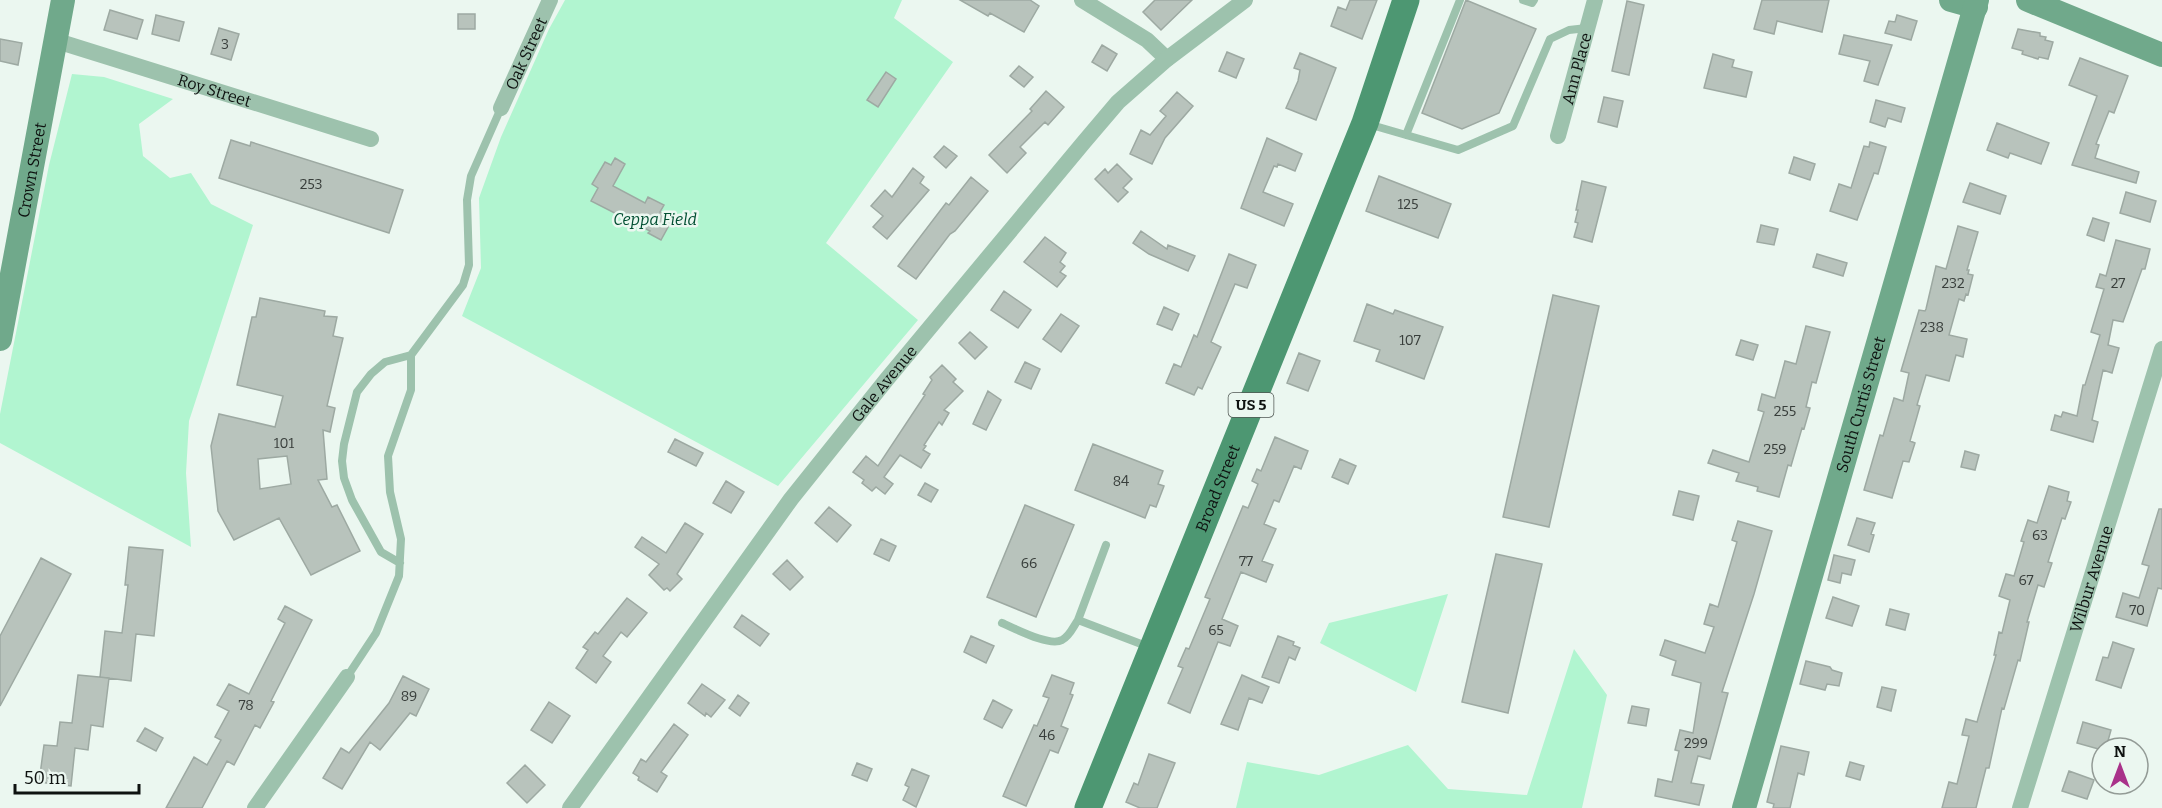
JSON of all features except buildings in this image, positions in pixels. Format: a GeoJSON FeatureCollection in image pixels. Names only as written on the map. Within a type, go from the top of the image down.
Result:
{"type":"FeatureCollection","features":[{"type":"Feature","properties":{"kind":"main road","name":"Broad Street"},"geometry":{"type":"LineString","coordinates":[[1088,808],[1365,123],[1406,0]]}},
{"type":"Feature","properties":{"kind":"street","name":"Crown Street"},"geometry":{"type":"LineString","coordinates":[[0,339],[63,0]]}},
{"type":"Feature","properties":{"kind":"street","name":"Oak Street"},"geometry":{"type":"LineString","coordinates":[[501,108],[550,0]]}},
{"type":"Feature","properties":{"kind":"street"},"geometry":{"type":"LineString","coordinates":[[1082,0],[1147,40],[1167,59]]}},
{"type":"Feature","properties":{"kind":"street","name":"Gale Avenue"},"geometry":{"type":"LineString","coordinates":[[570,808],[797,491],[907,354],[1118,102],[1167,59],[1245,0]]}},
{"type":"Feature","properties":{"kind":"street","name":"Ann Place"},"geometry":{"type":"LineString","coordinates":[[1558,136],[1595,0]]}},
{"type":"Feature","properties":{"kind":"street"},"geometry":{"type":"LineString","coordinates":[[1951,0],[1976,3]]}},
{"type":"Feature","properties":{"kind":"street"},"geometry":{"type":"LineString","coordinates":[[2028,0],[2162,55]]}},
{"type":"Feature","properties":{"kind":"street","name":"South Curtis Street"},"geometry":{"type":"LineString","coordinates":[[1744,808],[1976,3]]}},
{"type":"Feature","properties":{"kind":"street","name":"Roy Street"},"geometry":{"type":"LineString","coordinates":[[57,40],[371,139]]}},
{"type":"Feature","properties":{"kind":"street","name":"Wilbur Avenue"},"geometry":{"type":"LineString","coordinates":[[2020,808],[2162,349]]}},
{"type":"Feature","properties":{"kind":"street"},"geometry":{"type":"LineString","coordinates":[[255,808],[347,677]]}},
{"type":"Feature","properties":{"kind":"lane"},"geometry":{"type":"LineString","coordinates":[[1406,135],[1460,0]]}},
{"type":"Feature","properties":{"kind":"lane"},"geometry":{"type":"LineString","coordinates":[[1523,0],[1532,3],[1534,0]]}},
{"type":"Feature","properties":{"kind":"lane"},"geometry":{"type":"LineString","coordinates":[[1365,123],[1458,150],[1513,126],[1550,39],[1569,30],[1588,28]]}},
{"type":"Feature","properties":{"kind":"lane"},"geometry":{"type":"LineString","coordinates":[[347,677],[376,633],[399,576],[401,539],[390,492],[388,456],[411,390],[411,355],[463,285],[469,265],[467,200],[471,177],[501,108]]}},
{"type":"Feature","properties":{"kind":"lane"},"geometry":{"type":"LineString","coordinates":[[400,563],[381,552],[352,500],[344,478],[342,461],[357,392],[371,374],[385,362],[411,355]]}},
{"type":"Feature","properties":{"kind":"lane"},"geometry":{"type":"LineString","coordinates":[[1002,623],[1051,642],[1061,641],[1078,620],[1106,545]]}},
{"type":"Feature","properties":{"kind":"lane"},"geometry":{"type":"LineString","coordinates":[[1078,620],[1152,649]]}},
{"type":"Feature","properties":{"kind":"green space","name":"Ceppa Field"},"geometry":{"type":"Polygon","coordinates":[[[565,0],[902,0],[894,18],[953,62],[826,243],[918,320],[778,486],[462,316],[481,268],[479,198],[501,137],[549,29],[565,0]]]}},
{"type":"Feature","properties":{"kind":"green space"},"geometry":{"type":"Polygon","coordinates":[[[72,74],[104,77],[173,99],[139,124],[143,156],[170,178],[191,173],[211,204],[253,225],[189,421],[186,473],[191,547],[0,443],[0,414],[49,165],[72,74]]]}},
{"type":"Feature","properties":{"kind":"green space"},"geometry":{"type":"Polygon","coordinates":[[[1448,594],[1416,692],[1320,643],[1329,623],[1448,594]]]}},
{"type":"Feature","properties":{"kind":"green space"},"geometry":{"type":"Polygon","coordinates":[[[1574,649],[1607,695],[1582,808],[1236,808],[1247,762],[1319,775],[1408,745],[1448,789],[1527,795],[1574,649]]]}}]}
